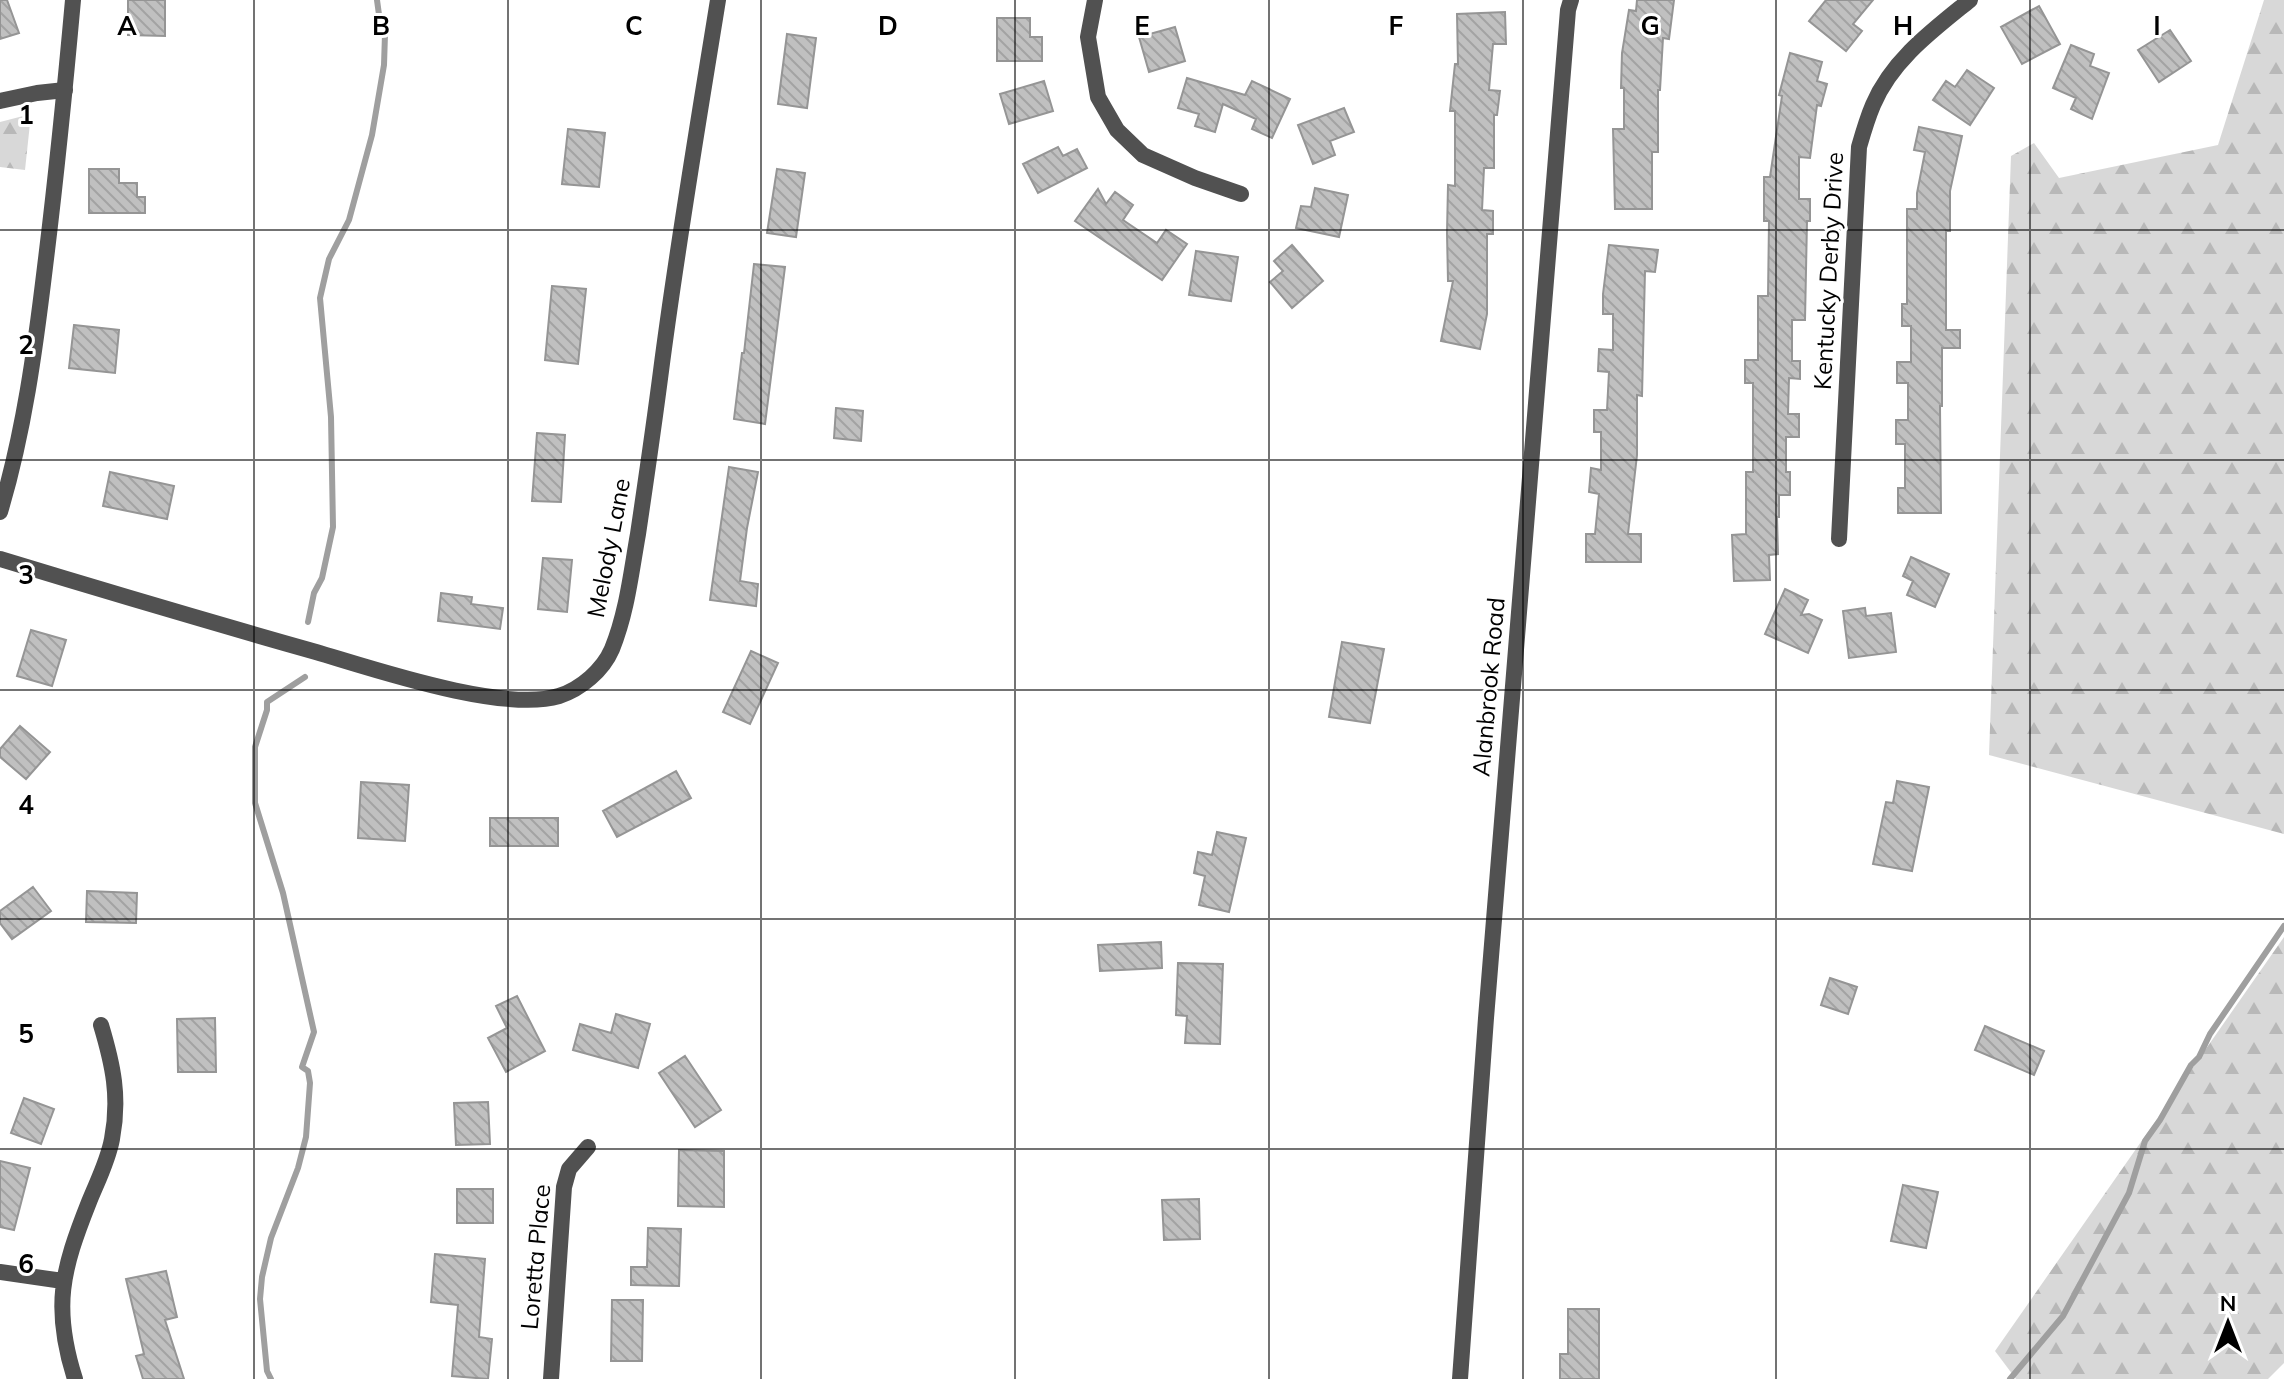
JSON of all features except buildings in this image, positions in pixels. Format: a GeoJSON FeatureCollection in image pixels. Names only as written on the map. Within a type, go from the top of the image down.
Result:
{"type":"FeatureCollection","features":[{"type":"Feature","properties":{"kind":"street"},"geometry":{"type":"LineString","coordinates":[[0,512],[25,414],[36,344],[73,0]]}},
{"type":"Feature","properties":{"kind":"street","name":"Melody Lane"},"geometry":{"type":"LineString","coordinates":[[0,559],[386,672],[495,698],[540,699],[572,691],[586,682],[610,653],[626,610],[674,273],[718,0]]}},
{"type":"Feature","properties":{"kind":"street"},"geometry":{"type":"LineString","coordinates":[[1095,0],[1088,37],[1098,97],[1117,130],[1143,155],[1241,194]]}},
{"type":"Feature","properties":{"kind":"street","name":"Alanbrook Road"},"geometry":{"type":"LineString","coordinates":[[1460,1379],[1488,996],[1571,0]]}},
{"type":"Feature","properties":{"kind":"street","name":"Kentucky Derby Drive"},"geometry":{"type":"LineString","coordinates":[[1839,539],[1859,147],[1873,104],[1895,67],[1970,0]]}},
{"type":"Feature","properties":{"kind":"street"},"geometry":{"type":"LineString","coordinates":[[0,101],[65,90]]}},
{"type":"Feature","properties":{"kind":"street"},"geometry":{"type":"LineString","coordinates":[[75,1379],[63,1335],[63,1281],[72,1244],[106,1159],[115,1117],[114,1070],[101,1025]]}},
{"type":"Feature","properties":{"kind":"street","name":"Loretta Place"},"geometry":{"type":"LineString","coordinates":[[551,1379],[564,1187],[569,1169],[588,1147]]}},
{"type":"Feature","properties":{"kind":"street"},"geometry":{"type":"LineString","coordinates":[[0,1272],[63,1281]]}},
{"type":"Feature","properties":{"kind":"green space"},"geometry":{"type":"Polygon","coordinates":[[[2264,0],[2284,0],[2284,834],[1989,755],[2011,156],[2034,143],[2059,178],[2218,145],[2264,0]]]}},
{"type":"Feature","properties":{"kind":"green space"},"geometry":{"type":"Polygon","coordinates":[[[31,114],[25,170],[0,167],[0,122],[31,114]]]}},
{"type":"Feature","properties":{"kind":"green space"},"geometry":{"type":"Polygon","coordinates":[[[2284,937],[2284,1363],[2268,1379],[2016,1379],[1995,1351],[2284,937]]]}},
{"type":"Feature","properties":{"kind":"waterway"},"geometry":{"type":"LineString","coordinates":[[308,622],[333,527],[331,417],[320,298],[329,259],[349,220],[372,135],[384,65],[385,34],[377,0]]}},
{"type":"Feature","properties":{"kind":"waterway"},"geometry":{"type":"LineString","coordinates":[[271,1379],[267,1371],[260,1299],[262,1277],[271,1238],[298,1168],[306,1137],[310,1083],[308,1071],[302,1067],[314,1032],[283,893],[255,803],[255,747],[267,702],[305,677]]}},
{"type":"Feature","properties":{"kind":"waterway"},"geometry":{"type":"LineString","coordinates":[[2010,1379],[2063,1316],[2129,1193],[2145,1141],[2191,1065],[2199,1057],[2210,1034],[2284,926]]}}]}
